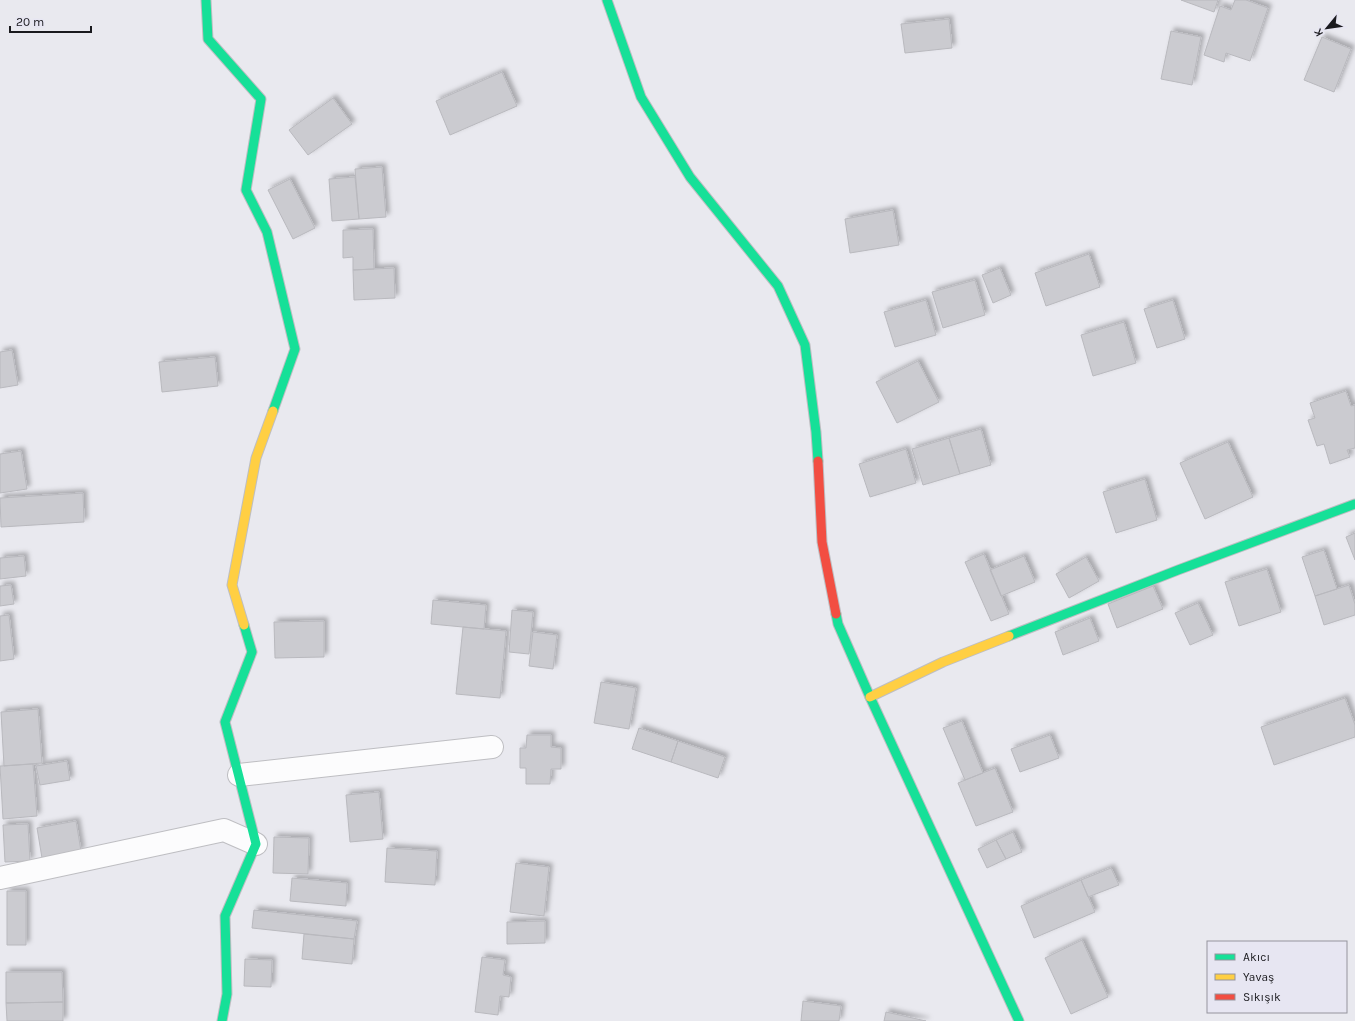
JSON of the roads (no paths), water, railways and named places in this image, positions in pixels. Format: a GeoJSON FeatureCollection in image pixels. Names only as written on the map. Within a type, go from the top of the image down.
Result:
{"type":"FeatureCollection","features":[{"type":"Feature","properties":{"kind":"street"},"geometry":{"type":"LineString","coordinates":[[206,0],[208,39],[261,99],[246,190],[267,232],[295,349],[256,458],[232,585],[252,652],[225,722],[256,844],[225,916],[227,994],[222,1021]]}},
{"type":"Feature","properties":{"kind":"street"},"geometry":{"type":"LineString","coordinates":[[607,0],[640,96],[690,177],[778,286],[805,345],[816,432],[822,542],[838,624],[1019,1021]]}},
{"type":"Feature","properties":{"kind":"street"},"geometry":{"type":"LineString","coordinates":[[870,697],[943,662],[1171,572],[1355,504]]}},
{"type":"Feature","properties":{"kind":"street"},"geometry":{"type":"LineString","coordinates":[[239,775],[492,747]]}},
{"type":"Feature","properties":{"kind":"street"},"geometry":{"type":"LineString","coordinates":[[0,878],[224,830],[256,844]]}}]}
